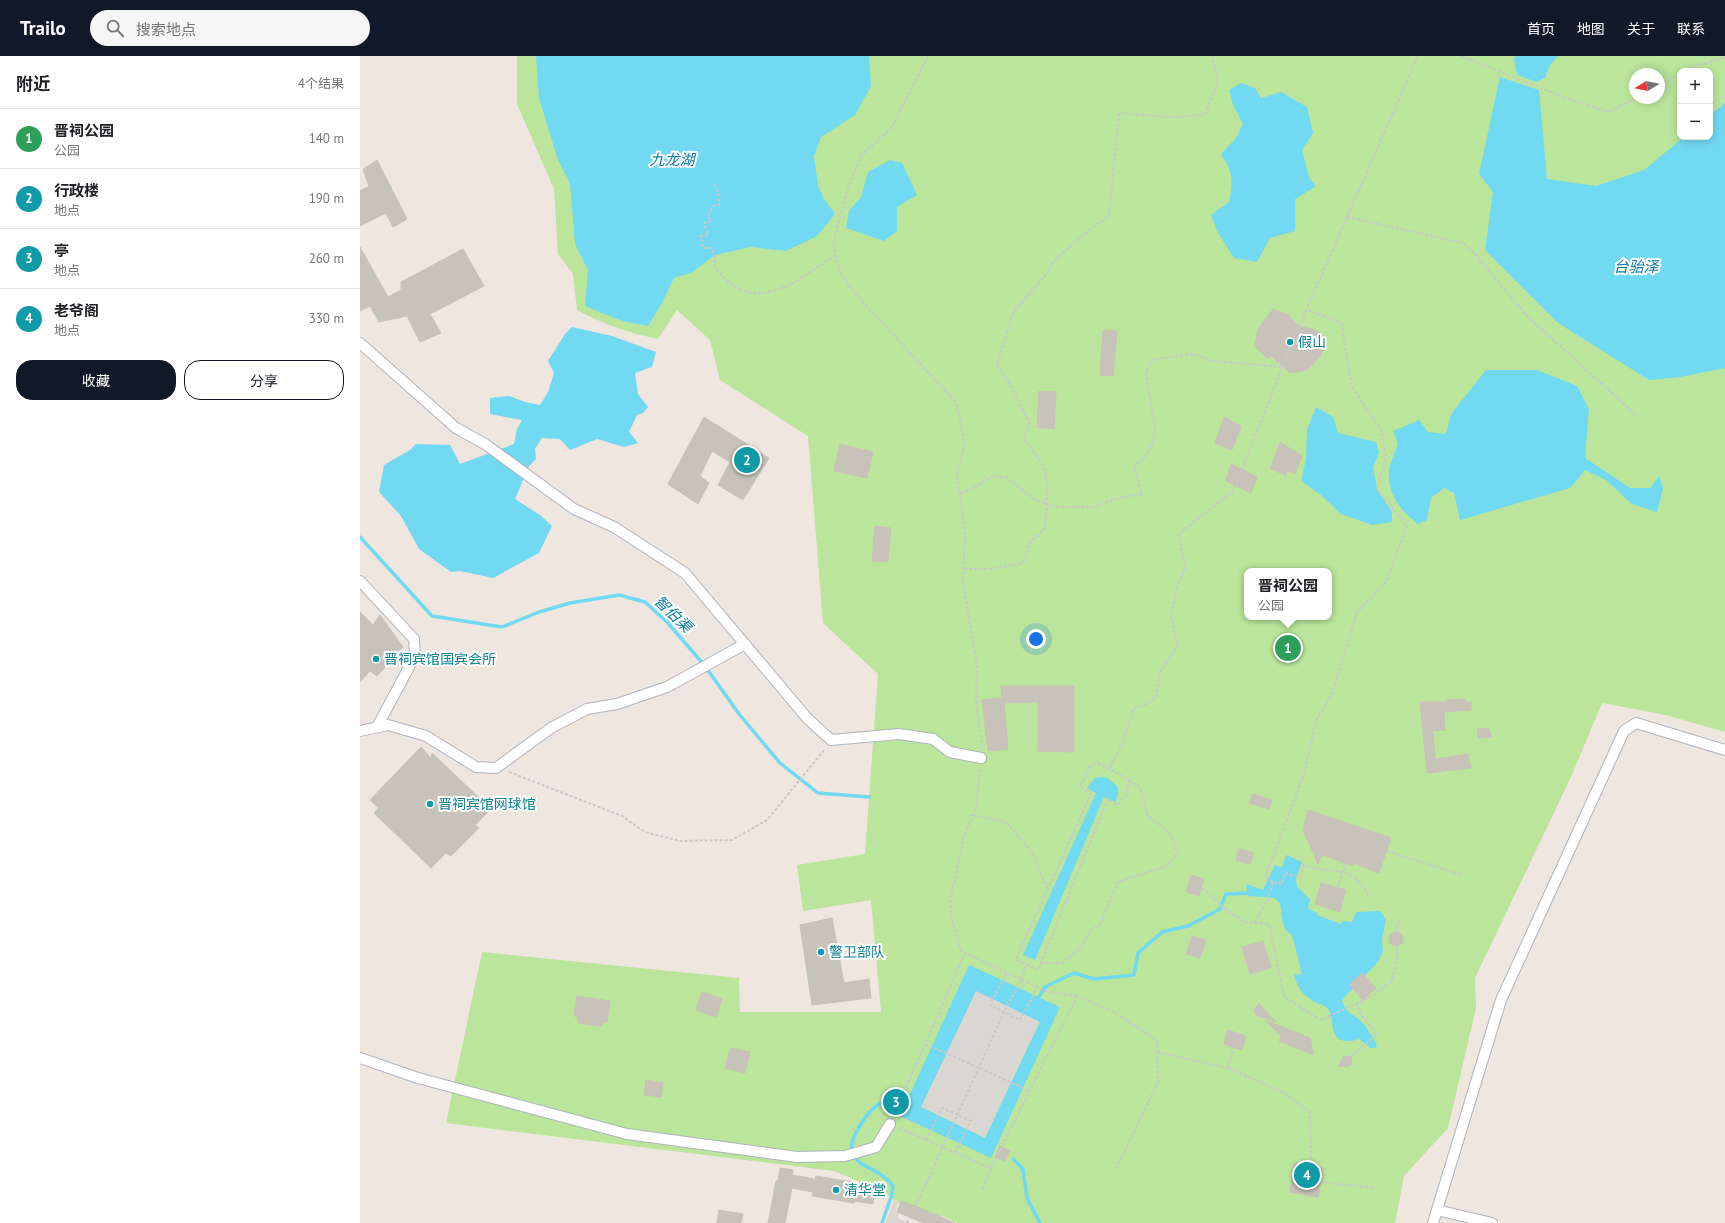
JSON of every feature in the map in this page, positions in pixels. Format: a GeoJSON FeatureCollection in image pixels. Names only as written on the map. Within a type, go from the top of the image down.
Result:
{"type":"FeatureCollection","features":[{"type":"Feature","properties":{"kind":"street"},"geometry":{"type":"LineString","coordinates":[[360,342],[456,428],[485,444],[574,509],[614,527],[685,573],[807,718],[831,740],[899,734],[933,739],[950,752],[981,758]]}},
{"type":"Feature","properties":{"kind":"street"},"geometry":{"type":"LineString","coordinates":[[360,581],[414,639],[415,656],[377,727]]}},
{"type":"Feature","properties":{"kind":"street"},"geometry":{"type":"LineString","coordinates":[[360,731],[388,725],[426,736],[476,766],[496,768],[552,728],[587,709],[617,704],[666,688],[745,644]]}},
{"type":"Feature","properties":{"kind":"street"},"geometry":{"type":"LineString","coordinates":[[1433,1223],[1501,1000],[1624,730],[1636,723],[1725,750]]}},
{"type":"Feature","properties":{"kind":"street"},"geometry":{"type":"LineString","coordinates":[[360,1058],[418,1078],[627,1134],[797,1156],[845,1156],[876,1147],[890,1124]]}},
{"type":"Feature","properties":{"kind":"street"},"geometry":{"type":"LineString","coordinates":[[1437,1210],[1492,1223]]}},
{"type":"Feature","properties":{"kind":"path"},"geometry":{"type":"LineString","coordinates":[[928,56],[892,127],[861,156],[847,191],[833,244],[840,273],[858,297],[956,402],[965,444],[957,473],[965,534],[964,582],[976,664],[976,704],[982,741],[976,808],[964,836],[950,901],[952,919],[961,951],[1037,988],[1045,991],[1077,996],[1114,1012],[1157,1040],[1158,1082],[1115,1172]]}},
{"type":"Feature","properties":{"kind":"path"},"geometry":{"type":"LineString","coordinates":[[964,569],[990,569],[1023,563],[1031,541],[1045,529],[1047,504],[1044,470],[1030,445],[1023,438],[1030,426],[1014,391],[997,364],[1014,311],[1045,276],[1054,262],[1081,237],[1109,216],[1119,113],[1170,117],[1205,115],[1218,81],[1212,56]]}},
{"type":"Feature","properties":{"kind":"path"},"geometry":{"type":"LineString","coordinates":[[1110,768],[1122,744],[1134,708],[1145,705],[1156,697],[1160,672],[1178,646],[1171,616],[1178,585],[1185,567],[1179,534],[1233,491],[1306,309],[1418,56]]}},
{"type":"Feature","properties":{"kind":"path"},"geometry":{"type":"LineString","coordinates":[[1461,56],[1566,98],[1610,112],[1629,102]]}},
{"type":"Feature","properties":{"kind":"path"},"geometry":{"type":"LineString","coordinates":[[1692,68],[1697,65],[1725,58]]}},
{"type":"Feature","properties":{"kind":"path"},"geometry":{"type":"LineString","coordinates":[[1665,83],[1677,76]]}},
{"type":"Feature","properties":{"kind":"path"},"geometry":{"type":"LineString","coordinates":[[715,184],[718,192],[719,205],[713,206],[708,216],[710,221],[704,223],[708,235],[701,236],[704,248],[712,248],[715,258],[715,268],[724,280],[737,289],[770,293],[784,288],[836,254]]}},
{"type":"Feature","properties":{"kind":"path"},"geometry":{"type":"LineString","coordinates":[[1347,217],[1463,243],[1476,254],[1527,316],[1636,415]]}},
{"type":"Feature","properties":{"kind":"path"},"geometry":{"type":"LineString","coordinates":[[1306,309],[1341,323],[1352,387],[1381,430],[1386,455],[1377,489],[1407,526],[1386,582],[1357,612],[1332,694],[1316,721],[1304,774],[1264,878],[1282,884],[1285,873],[1299,877],[1303,865],[1318,870],[1337,869],[1352,875],[1361,882],[1369,896]]}},
{"type":"Feature","properties":{"kind":"path"},"geometry":{"type":"LineString","coordinates":[[960,494],[974,488],[993,476],[1006,477],[1034,499],[1056,508],[1094,507],[1115,499],[1142,494],[1134,468],[1144,457],[1153,441],[1155,428],[1146,373],[1152,360],[1192,354],[1214,361],[1283,367]]}},
{"type":"Feature","properties":{"kind":"path"},"geometry":{"type":"LineString","coordinates":[[496,768],[518,774],[622,816],[645,832],[680,842],[732,840],[767,820],[831,740]]}},
{"type":"Feature","properties":{"kind":"path"},"geometry":{"type":"LineString","coordinates":[[1041,963],[1063,963],[1082,946],[1089,932],[1100,924],[1118,882],[1167,866],[1178,852],[1169,832],[1148,816],[1140,788],[1129,780],[1110,768],[1098,763],[1091,765],[1080,786],[1091,794],[1016,959],[1038,970],[1108,800],[1117,805],[1126,796],[1129,780]]}},
{"type":"Feature","properties":{"kind":"path"},"geometry":{"type":"LineString","coordinates":[[973,815],[1006,822],[1032,852],[1047,888]]}},
{"type":"Feature","properties":{"kind":"path"},"geometry":{"type":"LineString","coordinates":[[1387,850],[1462,875]]}},
{"type":"Feature","properties":{"kind":"path"},"geometry":{"type":"LineString","coordinates":[[1337,888],[1346,863]]}},
{"type":"Feature","properties":{"kind":"path"},"geometry":{"type":"LineString","coordinates":[[1254,923],[1268,899],[1273,882]]}},
{"type":"Feature","properties":{"kind":"path"},"geometry":{"type":"LineString","coordinates":[[1202,888],[1229,912],[1246,922],[1269,924],[1284,997],[1321,1020],[1369,998],[1391,982],[1397,961],[1397,946]]}},
{"type":"Feature","properties":{"kind":"path"},"geometry":{"type":"LineString","coordinates":[[1396,932],[1399,920]]}},
{"type":"Feature","properties":{"kind":"path"},"geometry":{"type":"LineString","coordinates":[[966,953],[890,1124],[991,1168]]}},
{"type":"Feature","properties":{"kind":"path"},"geometry":{"type":"LineString","coordinates":[[916,1206],[1004,1012],[1018,988],[1026,964]]}},
{"type":"Feature","properties":{"kind":"path"},"geometry":{"type":"LineString","coordinates":[[1007,973],[990,1005],[1020,1020],[1032,994],[1037,988]]}},
{"type":"Feature","properties":{"kind":"path"},"geometry":{"type":"LineString","coordinates":[[982,1191],[991,1168],[1077,996]]}},
{"type":"Feature","properties":{"kind":"path"},"geometry":{"type":"LineString","coordinates":[[1351,1057],[1377,1034],[1362,1016],[1356,1004]]}},
{"type":"Feature","properties":{"kind":"path"},"geometry":{"type":"LineString","coordinates":[[925,1045],[1030,1091]]}},
{"type":"Feature","properties":{"kind":"path"},"geometry":{"type":"LineString","coordinates":[[1228,1068],[1233,1047]]}},
{"type":"Feature","properties":{"kind":"path"},"geometry":{"type":"LineString","coordinates":[[1157,1052],[1228,1068],[1284,1093],[1310,1112],[1310,1165]]}},
{"type":"Feature","properties":{"kind":"path"},"geometry":{"type":"LineString","coordinates":[[926,1140],[942,1108],[958,1115],[971,1122],[955,1153]]}},
{"type":"Feature","properties":{"kind":"path"},"geometry":{"type":"LineString","coordinates":[[1322,1183],[1376,1188]]}},
{"type":"Feature","properties":{"kind":"path"},"geometry":{"type":"LineString","coordinates":[[907,1223],[910,1218]]}},
{"type":"Feature","properties":{"kind":"green space"},"geometry":{"type":"Polygon","coordinates":[[[517,56],[1725,56],[1725,732],[1666,715],[1602,703],[1571,777],[1475,978],[1476,1008],[1448,1128],[1404,1176],[1395,1223],[958,1223],[942,1216],[926,1215],[927,1211],[902,1201],[900,1204],[884,1192],[834,1171],[446,1123],[482,952],[739,978],[740,1012],[881,1012],[871,900],[803,911],[797,865],[865,854],[878,674],[823,623],[808,436],[720,380],[710,340],[677,310],[658,339],[616,328],[577,310],[573,274],[558,254],[554,189],[517,104],[517,56]]]}},
{"type":"Feature","properties":{"kind":"shaded area"},"geometry":{"type":"Polygon","coordinates":[[[976,990],[1040,1021],[985,1138],[921,1107],[976,990]]]}},
{"type":"Feature","properties":{"kind":"shaded area"},"geometry":{"type":"Polygon","coordinates":[[[894,1199],[898,1202],[895,1212],[899,1214],[898,1218],[908,1223],[886,1223],[894,1199]]]}},
{"type":"Feature","properties":{"kind":"water","name":"九龙湖"},"geometry":{"type":"Polygon","coordinates":[[[536,56],[869,56],[871,86],[855,115],[821,137],[814,156],[818,186],[824,199],[835,214],[817,236],[786,251],[751,247],[715,255],[691,273],[674,278],[662,303],[648,326],[622,321],[585,306],[588,270],[575,244],[570,183],[558,160],[539,98],[536,56]]]}},
{"type":"Feature","properties":{"kind":"water"},"geometry":{"type":"Polygon","coordinates":[[[1516,56],[1558,56],[1550,65],[1545,78],[1536,82],[1517,75],[1514,59],[1516,56]]]}},
{"type":"Feature","properties":{"kind":"water","name":"台骀泽"},"geometry":{"type":"Polygon","coordinates":[[[1500,77],[1539,90],[1547,179],[1596,186],[1644,170],[1680,140],[1713,140],[1713,113],[1725,103],[1725,368],[1680,377],[1649,380],[1558,323],[1485,250],[1493,192],[1479,174],[1500,77]]]}},
{"type":"Feature","properties":{"kind":"water"},"geometry":{"type":"Polygon","coordinates":[[[1241,83],[1255,88],[1261,98],[1281,92],[1307,107],[1313,133],[1302,150],[1309,178],[1316,186],[1295,199],[1295,231],[1270,238],[1257,262],[1234,258],[1217,231],[1211,215],[1229,202],[1231,177],[1228,166],[1221,154],[1236,138],[1243,124],[1233,105],[1229,90],[1241,83]]]}},
{"type":"Feature","properties":{"kind":"water"},"geometry":{"type":"Polygon","coordinates":[[[890,160],[902,163],[917,195],[897,207],[897,231],[884,241],[846,228],[849,211],[861,197],[868,172],[890,160]]]}},
{"type":"Feature","properties":{"kind":"water"},"geometry":{"type":"Polygon","coordinates":[[[572,327],[612,336],[656,352],[652,367],[635,373],[638,394],[648,407],[643,413],[637,415],[629,432],[638,443],[624,447],[597,439],[570,450],[560,439],[542,438],[535,449],[536,459],[529,466],[515,499],[540,515],[552,526],[539,553],[493,578],[460,571],[451,572],[419,549],[401,516],[379,492],[384,465],[410,450],[416,444],[450,445],[460,464],[514,444],[517,429],[522,420],[490,414],[490,398],[509,396],[525,402],[540,405],[548,392],[554,373],[548,361],[565,334],[572,327]]]}},
{"type":"Feature","properties":{"kind":"water"},"geometry":{"type":"Polygon","coordinates":[[[1486,370],[1537,370],[1577,386],[1589,409],[1585,458],[1630,488],[1650,488],[1659,476],[1663,488],[1657,512],[1632,504],[1606,480],[1585,470],[1570,488],[1460,520],[1454,493],[1444,488],[1431,498],[1427,520],[1418,524],[1401,508],[1390,488],[1389,469],[1398,443],[1393,431],[1419,420],[1428,432],[1446,434],[1451,414],[1486,370]]]}},
{"type":"Feature","properties":{"kind":"water"},"geometry":{"type":"Polygon","coordinates":[[[1316,407],[1333,417],[1338,433],[1376,442],[1379,453],[1373,467],[1377,489],[1392,512],[1392,522],[1372,525],[1341,514],[1321,495],[1301,481],[1306,459],[1307,430],[1316,407]]]}},
{"type":"Feature","properties":{"kind":"water"},"geometry":{"type":"Polygon","coordinates":[[[1106,777],[1117,786],[1118,793],[1116,802],[1104,797],[1035,960],[1023,955],[1096,793],[1087,788],[1095,778],[1106,777]]]}},
{"type":"Feature","properties":{"kind":"water"},"geometry":{"type":"Polygon","coordinates":[[[1286,855],[1302,862],[1296,878],[1297,887],[1310,899],[1308,908],[1317,913],[1317,915],[1341,924],[1343,921],[1352,922],[1356,912],[1380,911],[1386,920],[1382,940],[1383,951],[1378,962],[1342,1000],[1345,1008],[1361,1021],[1367,1029],[1377,1046],[1375,1048],[1371,1048],[1359,1039],[1351,1041],[1340,1040],[1335,1035],[1328,1009],[1308,998],[1297,985],[1294,975],[1302,974],[1292,935],[1286,931],[1283,924],[1280,903],[1274,898],[1248,896],[1246,884],[1263,890],[1275,865],[1282,868],[1286,855]]]}},
{"type":"Feature","properties":{"kind":"water"},"geometry":{"type":"Polygon","coordinates":[[[969,965],[1060,1007],[991,1158],[900,1116],[969,965]],[[976,991],[921,1107],[985,1138],[1040,1022],[976,991]]]}},
{"type":"Feature","properties":{"kind":"building"},"geometry":{"type":"Polygon","coordinates":[[[377,160],[407,219],[393,227],[386,213],[360,226],[360,191],[369,186],[363,169],[377,160]]]}},
{"type":"Feature","properties":{"kind":"building"},"geometry":{"type":"Polygon","coordinates":[[[360,247],[388,297],[401,290],[401,282],[463,249],[484,286],[430,314],[441,333],[420,342],[407,316],[379,322],[370,306],[360,311],[360,247]]]}},
{"type":"Feature","properties":{"kind":"building","name":"假山"},"geometry":{"type":"Polygon","coordinates":[[[1273,309],[1288,315],[1299,326],[1315,330],[1326,337],[1321,356],[1307,370],[1290,373],[1271,356],[1267,358],[1255,346],[1258,329],[1273,309]]]}},
{"type":"Feature","properties":{"kind":"building"},"geometry":{"type":"Polygon","coordinates":[[[1103,330],[1117,331],[1113,376],[1100,375],[1103,330]]]}},
{"type":"Feature","properties":{"kind":"building"},"geometry":{"type":"Polygon","coordinates":[[[1039,391],[1056,392],[1054,429],[1037,427],[1039,391]]]}},
{"type":"Feature","properties":{"kind":"building"},"geometry":{"type":"Polygon","coordinates":[[[704,417],[769,458],[743,500],[718,485],[730,462],[712,451],[700,476],[709,483],[698,504],[668,484],[704,417]]]}},
{"type":"Feature","properties":{"kind":"building"},"geometry":{"type":"Polygon","coordinates":[[[1224,417],[1241,426],[1232,450],[1215,443],[1224,417]]]}},
{"type":"Feature","properties":{"kind":"building"},"geometry":{"type":"Polygon","coordinates":[[[1280,442],[1302,456],[1295,474],[1287,470],[1286,475],[1270,469],[1280,442]]]}},
{"type":"Feature","properties":{"kind":"building"},"geometry":{"type":"Polygon","coordinates":[[[840,444],[873,452],[867,478],[834,471],[840,444]]]}},
{"type":"Feature","properties":{"kind":"building"},"geometry":{"type":"Polygon","coordinates":[[[1231,464],[1257,477],[1251,493],[1226,481],[1231,464]]]}},
{"type":"Feature","properties":{"kind":"building"},"geometry":{"type":"Polygon","coordinates":[[[875,526],[891,528],[888,562],[872,561],[875,526]]]}},
{"type":"Feature","properties":{"kind":"building","name":"晋祠宾馆国宾会所"},"geometry":{"type":"Polygon","coordinates":[[[360,612],[373,625],[380,615],[403,647],[377,676],[370,671],[360,682],[360,612]]]}},
{"type":"Feature","properties":{"kind":"building"},"geometry":{"type":"Polygon","coordinates":[[[1001,686],[1074,686],[1074,752],[1038,751],[1038,702],[1004,703],[1008,749],[988,751],[982,700],[1002,698],[1001,686]]]}},
{"type":"Feature","properties":{"kind":"building"},"geometry":{"type":"Polygon","coordinates":[[[1466,699],[1466,702],[1471,702],[1471,710],[1444,712],[1445,730],[1433,731],[1435,759],[1468,754],[1471,768],[1427,773],[1420,702],[1446,702],[1445,700],[1466,699]]]}},
{"type":"Feature","properties":{"kind":"building"},"geometry":{"type":"Polygon","coordinates":[[[1489,728],[1491,737],[1478,738],[1477,729],[1489,728]]]}},
{"type":"Feature","properties":{"kind":"building","name":"晋祠宾馆网球馆"},"geometry":{"type":"Polygon","coordinates":[[[421,747],[431,758],[432,753],[491,809],[475,825],[479,828],[451,856],[446,853],[431,868],[374,813],[378,808],[370,800],[421,747]]]}},
{"type":"Feature","properties":{"kind":"building"},"geometry":{"type":"Polygon","coordinates":[[[1253,794],[1272,800],[1269,809],[1249,803],[1253,794]]]}},
{"type":"Feature","properties":{"kind":"building"},"geometry":{"type":"Polygon","coordinates":[[[1308,810],[1391,838],[1379,873],[1351,862],[1354,866],[1322,855],[1318,864],[1303,830],[1308,810]]]}},
{"type":"Feature","properties":{"kind":"building"},"geometry":{"type":"Polygon","coordinates":[[[1239,849],[1254,853],[1250,864],[1236,860],[1239,849]]]}},
{"type":"Feature","properties":{"kind":"building"},"geometry":{"type":"Polygon","coordinates":[[[1191,875],[1204,879],[1199,896],[1186,892],[1191,875]]]}},
{"type":"Feature","properties":{"kind":"building"},"geometry":{"type":"Polygon","coordinates":[[[1321,883],[1346,890],[1340,912],[1315,904],[1321,883]]]}},
{"type":"Feature","properties":{"kind":"building","name":"警卫部队"},"geometry":{"type":"Polygon","coordinates":[[[832,918],[844,983],[869,979],[871,998],[812,1005],[800,925],[832,918]]]}},
{"type":"Feature","properties":{"kind":"building"},"geometry":{"type":"Polygon","coordinates":[[[1396,932],[1401,934],[1403,939],[1401,944],[1396,946],[1391,944],[1389,939],[1391,934],[1396,932]]]}},
{"type":"Feature","properties":{"kind":"building"},"geometry":{"type":"Polygon","coordinates":[[[1192,936],[1206,940],[1200,958],[1186,954],[1192,936]]]}},
{"type":"Feature","properties":{"kind":"building"},"geometry":{"type":"Polygon","coordinates":[[[1263,941],[1271,968],[1250,974],[1242,947],[1263,941]]]}},
{"type":"Feature","properties":{"kind":"building"},"geometry":{"type":"Polygon","coordinates":[[[1362,973],[1376,988],[1363,1000],[1349,985],[1362,973]]]}},
{"type":"Feature","properties":{"kind":"building"},"geometry":{"type":"Polygon","coordinates":[[[702,992],[722,999],[716,1017],[696,1010],[702,992]]]}},
{"type":"Feature","properties":{"kind":"building"},"geometry":{"type":"Polygon","coordinates":[[[577,996],[610,1001],[607,1023],[602,1022],[602,1026],[578,1023],[578,1017],[574,1016],[577,996]]]}},
{"type":"Feature","properties":{"kind":"building"},"geometry":{"type":"Polygon","coordinates":[[[1259,1003],[1276,1022],[1256,1015],[1254,1010],[1259,1003]]]}},
{"type":"Feature","properties":{"kind":"building"},"geometry":{"type":"Polygon","coordinates":[[[1265,1020],[1310,1038],[1314,1055],[1279,1041],[1281,1036],[1265,1020]]]}},
{"type":"Feature","properties":{"kind":"building"},"geometry":{"type":"Polygon","coordinates":[[[1228,1030],[1246,1036],[1242,1050],[1224,1044],[1228,1030]]]}},
{"type":"Feature","properties":{"kind":"building"},"geometry":{"type":"Polygon","coordinates":[[[730,1048],[750,1052],[745,1073],[725,1068],[730,1048]]]}},
{"type":"Feature","properties":{"kind":"building"},"geometry":{"type":"Polygon","coordinates":[[[1344,1056],[1351,1057],[1352,1064],[1348,1067],[1338,1066],[1344,1056]]]}},
{"type":"Feature","properties":{"kind":"building"},"geometry":{"type":"Polygon","coordinates":[[[646,1080],[663,1083],[661,1097],[644,1095],[646,1080]]]}},
{"type":"Feature","properties":{"kind":"building"},"geometry":{"type":"Polygon","coordinates":[[[893,1095],[904,1100],[899,1110],[888,1105],[893,1095]]]}},
{"type":"Feature","properties":{"kind":"building"},"geometry":{"type":"Polygon","coordinates":[[[1000,1146],[1010,1151],[1005,1161],[995,1157],[1000,1146]]]}},
{"type":"Feature","properties":{"kind":"building"},"geometry":{"type":"Polygon","coordinates":[[[1295,1163],[1323,1168],[1318,1197],[1290,1192],[1295,1163]]]}},
{"type":"Feature","properties":{"kind":"building"},"geometry":{"type":"Polygon","coordinates":[[[780,1168],[793,1170],[792,1175],[815,1179],[816,1176],[858,1183],[857,1187],[875,1190],[873,1204],[855,1201],[854,1203],[812,1196],[813,1192],[792,1188],[785,1223],[768,1223],[780,1168]]]}},
{"type":"Feature","properties":{"kind":"building"},"geometry":{"type":"Polygon","coordinates":[[[901,1201],[955,1223],[923,1223],[897,1212],[901,1201]]]}},
{"type":"Feature","properties":{"kind":"building"},"geometry":{"type":"Polygon","coordinates":[[[719,1210],[743,1214],[741,1223],[717,1223],[719,1210]]]}},
{"type":"Feature","properties":{"kind":"waterway","name":"智伯渠"},"geometry":{"type":"LineString","coordinates":[[360,537],[432,616],[502,627],[539,612],[570,603],[619,595],[645,602],[667,622],[705,666],[739,714],[780,763],[818,793],[869,797]]}},
{"type":"Feature","properties":{"kind":"waterway"},"geometry":{"type":"LineString","coordinates":[[1039,997],[1045,987],[1074,973],[1094,979],[1134,975],[1138,953],[1162,932],[1188,926],[1220,909],[1226,894],[1248,893]]}},
{"type":"Feature","properties":{"kind":"waterway","name":"智伯渠"},"geometry":{"type":"LineString","coordinates":[[882,1223],[891,1197],[893,1186],[878,1173],[861,1164],[855,1158],[852,1151],[852,1142],[858,1129],[873,1108],[887,1099]]}},
{"type":"Feature","properties":{"kind":"waterway"},"geometry":{"type":"LineString","coordinates":[[1013,1159],[1023,1169],[1027,1198],[1040,1223]]}},
{"type":"Feature","properties":{"kind":"place","name":"假山"},"geometry":{"type":"Point","coordinates":[1290,342]}},
{"type":"Feature","properties":{"kind":"place","name":"行政楼"},"geometry":{"type":"Point","coordinates":[747,460]}},
{"type":"Feature","properties":{"kind":"place","name":"晋祠公园"},"geometry":{"type":"Point","coordinates":[1288,648]}},
{"type":"Feature","properties":{"kind":"place","name":"晋祠宾馆国宾会所"},"geometry":{"type":"Point","coordinates":[376,659]}},
{"type":"Feature","properties":{"kind":"place","name":"晋祠宾馆网球馆"},"geometry":{"type":"Point","coordinates":[430,804]}},
{"type":"Feature","properties":{"kind":"place","name":"警卫部队"},"geometry":{"type":"Point","coordinates":[821,952]}},
{"type":"Feature","properties":{"kind":"place","name":"亭"},"geometry":{"type":"Point","coordinates":[896,1102]}},
{"type":"Feature","properties":{"kind":"place","name":"老爷阁"},"geometry":{"type":"Point","coordinates":[1307,1175]}},
{"type":"Feature","properties":{"kind":"place","name":"清华堂"},"geometry":{"type":"Point","coordinates":[836,1190]}}]}
